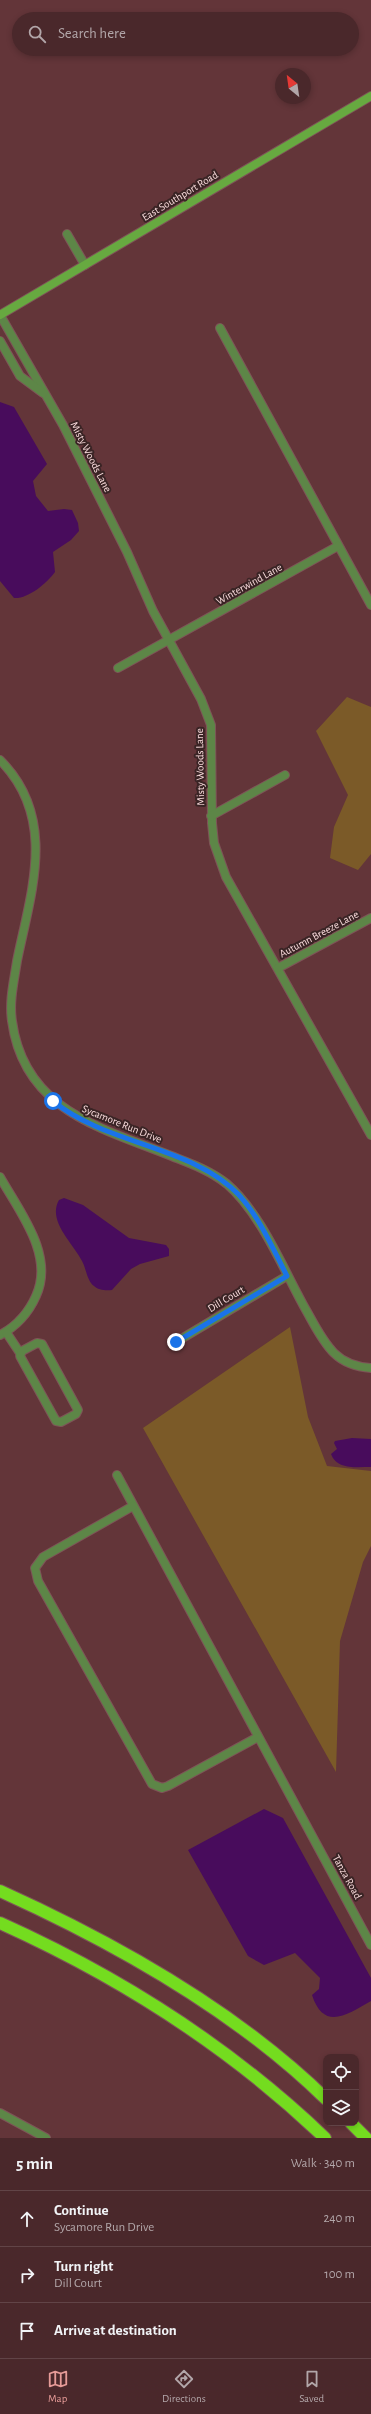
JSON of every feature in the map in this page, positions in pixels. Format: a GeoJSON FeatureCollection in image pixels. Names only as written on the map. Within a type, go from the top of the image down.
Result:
{"type":"FeatureCollection","features":[{"type":"Feature","properties":{"kind":"highway"},"geometry":{"type":"LineString","coordinates":[[0,1891],[52,1914],[161,1974],[231,2022],[323,2097]]}},
{"type":"Feature","properties":{"kind":"highway"},"geometry":{"type":"LineString","coordinates":[[0,1923],[83,1962],[132,1990],[196,2031],[248,2070],[325,2138]]}},
{"type":"Feature","properties":{"kind":"highway"},"geometry":{"type":"LineString","coordinates":[[354,2126],[366,2138]]}},
{"type":"Feature","properties":{"kind":"main road","name":"East Southport Road"},"geometry":{"type":"LineString","coordinates":[[0,315],[371,96]]}},
{"type":"Feature","properties":{"kind":"street"},"geometry":{"type":"LineString","coordinates":[[67,234],[85,265]]}},
{"type":"Feature","properties":{"kind":"street","name":"Misty Woods Lane"},"geometry":{"type":"LineString","coordinates":[[0,315],[46,394],[127,552],[153,611],[201,699],[211,725],[211,816],[214,843],[226,878],[371,1135]]}},
{"type":"Feature","properties":{"kind":"street"},"geometry":{"type":"LineString","coordinates":[[220,328],[371,605]]}},
{"type":"Feature","properties":{"kind":"street"},"geometry":{"type":"LineString","coordinates":[[0,342],[20,376],[46,394]]}},
{"type":"Feature","properties":{"kind":"street","name":"Winterwind Lane"},"geometry":{"type":"LineString","coordinates":[[118,668],[338,546]]}},
{"type":"Feature","properties":{"kind":"street","name":"Sycamore Run Drive"},"geometry":{"type":"LineString","coordinates":[[0,760],[16,780],[26,798],[36,833],[36,864],[11,998],[13,1032],[25,1065],[46,1094],[72,1115],[197,1166],[228,1185],[251,1211],[318,1332],[335,1353],[359,1367],[371,1368]]}},
{"type":"Feature","properties":{"kind":"street"},"geometry":{"type":"LineString","coordinates":[[211,816],[285,775]]}},
{"type":"Feature","properties":{"kind":"street","name":"Autumn Breeze Lane"},"geometry":{"type":"LineString","coordinates":[[278,968],[371,918]]}},
{"type":"Feature","properties":{"kind":"street"},"geometry":{"type":"LineString","coordinates":[[0,1177],[32,1234],[39,1254],[41,1279],[38,1293],[31,1307],[22,1319],[3,1334],[20,1353],[56,1422],[60,1422],[76,1414],[77,1409],[42,1344],[37,1343],[20,1353]]}},
{"type":"Feature","properties":{"kind":"street","name":"Dill Court"},"geometry":{"type":"LineString","coordinates":[[176,1342],[287,1276]]}},
{"type":"Feature","properties":{"kind":"street","name":"Tanza Road"},"geometry":{"type":"LineString","coordinates":[[117,1475],[371,1945]]}},
{"type":"Feature","properties":{"kind":"street"},"geometry":{"type":"LineString","coordinates":[[133,1506],[42,1557],[35,1568],[38,1581],[152,1784],[162,1788],[168,1786],[258,1737]]}},
{"type":"Feature","properties":{"kind":"street"},"geometry":{"type":"LineString","coordinates":[[0,2113],[46,2138]]}},
{"type":"Feature","properties":{"kind":"shaded area"},"geometry":{"type":"Polygon","coordinates":[[[0,402],[14,407],[47,464],[33,481],[36,496],[48,511],[64,509],[72,510],[78,523],[79,531],[71,540],[53,552],[55,572],[51,577],[36,590],[19,598],[14,598],[0,581],[0,402]]]}},
{"type":"Feature","properties":{"kind":"shaded area"},"geometry":{"type":"Polygon","coordinates":[[[347,697],[371,707],[371,854],[358,870],[330,858],[334,827],[348,795],[316,731],[347,697]]]}},
{"type":"Feature","properties":{"kind":"shaded area"},"geometry":{"type":"Polygon","coordinates":[[[64,1198],[83,1205],[129,1238],[166,1245],[169,1249],[169,1256],[140,1264],[131,1269],[112,1290],[102,1290],[96,1287],[90,1281],[82,1261],[63,1232],[56,1216],[56,1208],[59,1200],[64,1198]]]}},
{"type":"Feature","properties":{"kind":"shaded area"},"geometry":{"type":"Polygon","coordinates":[[[290,1327],[308,1417],[327,1466],[371,1471],[371,1546],[363,1562],[340,1641],[336,1772],[143,1428],[290,1327]]]}},
{"type":"Feature","properties":{"kind":"shaded area"},"geometry":{"type":"Polygon","coordinates":[[[352,1438],[371,1439],[371,1467],[353,1467],[342,1465],[334,1459],[331,1454],[337,1449],[334,1443],[335,1441],[352,1438]]]}},
{"type":"Feature","properties":{"kind":"shaded area"},"geometry":{"type":"Polygon","coordinates":[[[264,1809],[283,1818],[371,1978],[371,2001],[345,2015],[330,2017],[323,2013],[317,2006],[312,1995],[319,1989],[320,1978],[295,1953],[264,1965],[248,1956],[188,1850],[264,1809]]]}},
{"type":"Feature","properties":{"kind":"route"},"geometry":{"type":"LineString","coordinates":[[53,1101],[72,1115],[84,1121],[197,1166],[221,1179],[239,1195],[251,1211],[287,1276],[176,1342]]}}]}
